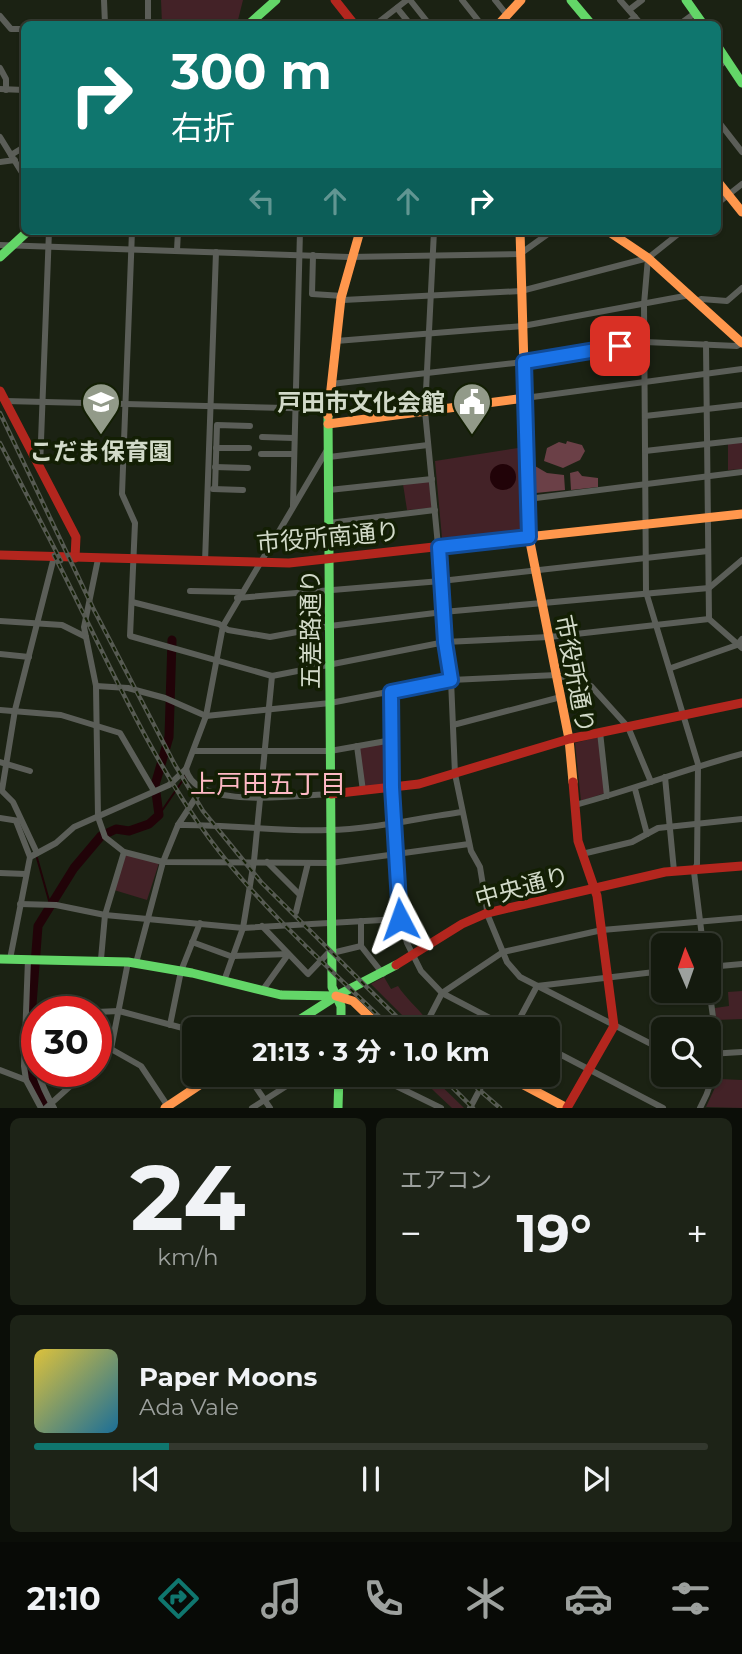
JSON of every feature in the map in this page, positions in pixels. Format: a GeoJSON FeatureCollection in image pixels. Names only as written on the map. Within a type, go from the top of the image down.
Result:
{"type":"FeatureCollection","features":[{"type":"Feature","properties":{"kind":"main road"},"geometry":{"type":"LineString","coordinates":[[252,21],[275,0]]}},
{"type":"Feature","properties":{"kind":"main road"},"geometry":{"type":"LineString","coordinates":[[335,0],[352,21]]}},
{"type":"Feature","properties":{"kind":"main road"},"geometry":{"type":"LineString","coordinates":[[686,0],[701,21]]}},
{"type":"Feature","properties":{"kind":"main road"},"geometry":{"type":"LineString","coordinates":[[502,21],[518,1]]}},
{"type":"Feature","properties":{"kind":"main road"},"geometry":{"type":"LineString","coordinates":[[578,2],[589,21]]}},
{"type":"Feature","properties":{"kind":"main road"},"geometry":{"type":"LineString","coordinates":[[721,52],[742,83]]}},
{"type":"Feature","properties":{"kind":"main road"},"geometry":{"type":"LineString","coordinates":[[721,186],[742,212]]}},
{"type":"Feature","properties":{"kind":"main road"},"geometry":{"type":"LineString","coordinates":[[0,257],[23,235]]}},
{"type":"Feature","properties":{"kind":"main road","name":"五差路通り"},"geometry":{"type":"LineString","coordinates":[[341,1017],[341,1008],[332,987],[328,424],[336,341],[349,257],[358,235]]}},
{"type":"Feature","properties":{"kind":"main road","name":"市役所通り"},"geometry":{"type":"LineString","coordinates":[[520,235],[529,537],[569,739],[582,854],[594,888],[602,930],[614,1026]]}},
{"type":"Feature","properties":{"kind":"main road"},"geometry":{"type":"LineString","coordinates":[[614,235],[648,258],[742,343]]}},
{"type":"Feature","properties":{"kind":"main road"},"geometry":{"type":"LineString","coordinates":[[0,391],[76,537],[75,558]]}},
{"type":"Feature","properties":{"kind":"main road"},"geometry":{"type":"LineString","coordinates":[[328,424],[525,398]]}},
{"type":"Feature","properties":{"kind":"main road","name":"市役所南通り"},"geometry":{"type":"LineString","coordinates":[[0,555],[257,564],[742,514]]}},
{"type":"Feature","properties":{"kind":"main road"},"geometry":{"type":"LineString","coordinates":[[331,794],[419,785],[569,739],[742,703]]}},
{"type":"Feature","properties":{"kind":"main road","name":"中央通り"},"geometry":{"type":"LineString","coordinates":[[0,959],[132,962],[296,997],[336,996],[383,974],[462,924],[488,913],[674,871],[742,866]]}},
{"type":"Feature","properties":{"kind":"main road"},"geometry":{"type":"LineString","coordinates":[[304,1017],[336,996],[353,1001],[370,1017]]}},
{"type":"Feature","properties":{"kind":"main road"},"geometry":{"type":"LineString","coordinates":[[527,1087],[567,1108],[614,1026]]}},
{"type":"Feature","properties":{"kind":"main road"},"geometry":{"type":"LineString","coordinates":[[167,1107],[197,1087]]}},
{"type":"Feature","properties":{"kind":"main road"},"geometry":{"type":"LineString","coordinates":[[338,1108],[339,1087]]}},
{"type":"Feature","properties":{"kind":"street"},"geometry":{"type":"LineString","coordinates":[[104,0],[105,21]]}},
{"type":"Feature","properties":{"kind":"street"},"geometry":{"type":"LineString","coordinates":[[148,0],[148,21]]}},
{"type":"Feature","properties":{"kind":"street"},"geometry":{"type":"LineString","coordinates":[[380,21],[408,0],[426,21]]}},
{"type":"Feature","properties":{"kind":"street"},"geometry":{"type":"LineString","coordinates":[[462,0],[479,21]]}},
{"type":"Feature","properties":{"kind":"street"},"geometry":{"type":"LineString","coordinates":[[495,0],[507,15]]}},
{"type":"Feature","properties":{"kind":"street"},"geometry":{"type":"LineString","coordinates":[[620,0],[638,21]]}},
{"type":"Feature","properties":{"kind":"street"},"geometry":{"type":"LineString","coordinates":[[629,10],[642,0]]}},
{"type":"Feature","properties":{"kind":"street"},"geometry":{"type":"LineString","coordinates":[[397,8],[408,21]]}},
{"type":"Feature","properties":{"kind":"street"},"geometry":{"type":"LineString","coordinates":[[684,21],[695,13]]}},
{"type":"Feature","properties":{"kind":"street"},"geometry":{"type":"LineString","coordinates":[[0,16],[11,29],[21,29]]}},
{"type":"Feature","properties":{"kind":"street"},"geometry":{"type":"LineString","coordinates":[[385,17],[388,21]]}},
{"type":"Feature","properties":{"kind":"street"},"geometry":{"type":"LineString","coordinates":[[629,21],[635,17]]}},
{"type":"Feature","properties":{"kind":"street"},"geometry":{"type":"LineString","coordinates":[[721,65],[726,60]]}},
{"type":"Feature","properties":{"kind":"street"},"geometry":{"type":"LineString","coordinates":[[0,68],[6,79],[3,90],[21,90]]}},
{"type":"Feature","properties":{"kind":"street"},"geometry":{"type":"LineString","coordinates":[[721,125],[742,152]]}},
{"type":"Feature","properties":{"kind":"street"},"geometry":{"type":"LineString","coordinates":[[0,137],[21,171]]}},
{"type":"Feature","properties":{"kind":"street"},"geometry":{"type":"LineString","coordinates":[[0,162],[13,158],[21,150]]}},
{"type":"Feature","properties":{"kind":"street"},"geometry":{"type":"LineString","coordinates":[[721,201],[742,184]]}},
{"type":"Feature","properties":{"kind":"street"},"geometry":{"type":"LineString","coordinates":[[40,469],[49,235]]}},
{"type":"Feature","properties":{"kind":"street"},"geometry":{"type":"LineString","coordinates":[[132,235],[122,494],[135,523],[130,636],[272,676],[445,642],[549,637],[709,619],[740,644]]}},
{"type":"Feature","properties":{"kind":"street"},"geometry":{"type":"LineString","coordinates":[[177,250],[178,235]]}},
{"type":"Feature","properties":{"kind":"street"},"geometry":{"type":"LineString","coordinates":[[293,506],[300,235]]}},
{"type":"Feature","properties":{"kind":"street"},"geometry":{"type":"LineString","coordinates":[[434,235],[425,411],[439,547],[445,642],[451,680],[455,774],[469,844],[480,867],[488,913],[514,972],[651,1044]]}},
{"type":"Feature","properties":{"kind":"street"},"geometry":{"type":"LineString","coordinates":[[0,245],[349,257],[520,254],[546,235]]}},
{"type":"Feature","properties":{"kind":"street"},"geometry":{"type":"LineString","coordinates":[[313,255],[312,294],[343,298],[521,291],[648,258],[677,235]]}},
{"type":"Feature","properties":{"kind":"street"},"geometry":{"type":"LineString","coordinates":[[205,562],[211,489],[216,252]]}},
{"type":"Feature","properties":{"kind":"street"},"geometry":{"type":"LineString","coordinates":[[648,258],[644,304],[646,592],[698,764],[695,868],[701,933]]}},
{"type":"Feature","properties":{"kind":"street"},"geometry":{"type":"LineString","coordinates":[[336,341],[523,326],[644,304],[693,299],[727,300],[742,288]]}},
{"type":"Feature","properties":{"kind":"street"},"geometry":{"type":"LineString","coordinates":[[331,384],[524,362],[645,342],[742,343]]}},
{"type":"Feature","properties":{"kind":"street"},"geometry":{"type":"LineString","coordinates":[[706,344],[709,619]]}},
{"type":"Feature","properties":{"kind":"street"},"geometry":{"type":"LineString","coordinates":[[525,398],[742,369]]}},
{"type":"Feature","properties":{"kind":"street"},"geometry":{"type":"LineString","coordinates":[[5,401],[329,409]]}},
{"type":"Feature","properties":{"kind":"street"},"geometry":{"type":"LineString","coordinates":[[645,416],[742,405]]}},
{"type":"Feature","properties":{"kind":"street"},"geometry":{"type":"LineString","coordinates":[[211,489],[217,425],[250,426]]}},
{"type":"Feature","properties":{"kind":"street"},"geometry":{"type":"LineString","coordinates":[[262,438],[293,438]]}},
{"type":"Feature","properties":{"kind":"street"},"geometry":{"type":"LineString","coordinates":[[645,451],[742,440]]}},
{"type":"Feature","properties":{"kind":"street"},"geometry":{"type":"LineString","coordinates":[[33,855],[56,843],[74,827],[169,785],[187,772],[206,716],[223,626],[257,564],[328,452],[428,445]]}},
{"type":"Feature","properties":{"kind":"street"},"geometry":{"type":"LineString","coordinates":[[216,448],[249,448]]}},
{"type":"Feature","properties":{"kind":"street"},"geometry":{"type":"LineString","coordinates":[[261,454],[293,454]]}},
{"type":"Feature","properties":{"kind":"street"},"geometry":{"type":"LineString","coordinates":[[215,467],[248,468]]}},
{"type":"Feature","properties":{"kind":"street"},"geometry":{"type":"LineString","coordinates":[[528,499],[742,472]]}},
{"type":"Feature","properties":{"kind":"street"},"geometry":{"type":"LineString","coordinates":[[329,490],[432,479]]}},
{"type":"Feature","properties":{"kind":"street"},"geometry":{"type":"LineString","coordinates":[[211,489],[243,490]]}},
{"type":"Feature","properties":{"kind":"street"},"geometry":{"type":"LineString","coordinates":[[329,523],[435,510]]}},
{"type":"Feature","properties":{"kind":"street"},"geometry":{"type":"LineString","coordinates":[[190,591],[239,595],[329,591],[441,582],[708,551]]}},
{"type":"Feature","properties":{"kind":"street"},"geometry":{"type":"LineString","coordinates":[[10,959],[26,874],[33,855],[13,802],[1,790],[3,763],[54,557]]}},
{"type":"Feature","properties":{"kind":"street"},"geometry":{"type":"LineString","coordinates":[[98,559],[84,627],[96,686],[98,817],[104,834],[124,852],[163,862],[331,863],[469,844]]}},
{"type":"Feature","properties":{"kind":"street"},"geometry":{"type":"LineString","coordinates":[[132,602],[223,626],[228,631],[271,637],[330,626],[443,612],[709,588],[742,559]]}},
{"type":"Feature","properties":{"kind":"street"},"geometry":{"type":"LineString","coordinates":[[0,621],[38,621],[62,625],[86,637]]}},
{"type":"Feature","properties":{"kind":"street"},"geometry":{"type":"LineString","coordinates":[[671,668],[740,644]]}},
{"type":"Feature","properties":{"kind":"street"},"geometry":{"type":"LineString","coordinates":[[0,654],[29,657]]}},
{"type":"Feature","properties":{"kind":"street"},"geometry":{"type":"LineString","coordinates":[[96,686],[128,688],[165,698],[206,716],[330,703],[451,680],[556,675],[591,686],[628,727],[651,782]]}},
{"type":"Feature","properties":{"kind":"street"},"geometry":{"type":"LineString","coordinates":[[224,981],[243,928],[254,861],[272,676]]}},
{"type":"Feature","properties":{"kind":"street"},"geometry":{"type":"LineString","coordinates":[[391,692],[392,787],[400,919],[421,971],[442,993],[489,1017]]}},
{"type":"Feature","properties":{"kind":"street"},"geometry":{"type":"LineString","coordinates":[[453,725],[561,697]]}},
{"type":"Feature","properties":{"kind":"street"},"geometry":{"type":"LineString","coordinates":[[0,710],[61,715],[120,733],[156,790]]}},
{"type":"Feature","properties":{"kind":"street"},"geometry":{"type":"LineString","coordinates":[[600,732],[607,796]]}},
{"type":"Feature","properties":{"kind":"street"},"geometry":{"type":"LineString","coordinates":[[194,751],[330,751],[391,740]]}},
{"type":"Feature","properties":{"kind":"street"},"geometry":{"type":"LineString","coordinates":[[357,746],[363,791]]}},
{"type":"Feature","properties":{"kind":"street"},"geometry":{"type":"LineString","coordinates":[[575,805],[635,789],[698,764],[742,754]]}},
{"type":"Feature","properties":{"kind":"street"},"geometry":{"type":"LineString","coordinates":[[3,763],[30,771]]}},
{"type":"Feature","properties":{"kind":"street"},"geometry":{"type":"LineString","coordinates":[[187,772],[202,788],[219,797],[331,794]]}},
{"type":"Feature","properties":{"kind":"street"},"geometry":{"type":"LineString","coordinates":[[666,776],[674,871]]}},
{"type":"Feature","properties":{"kind":"street"},"geometry":{"type":"LineString","coordinates":[[112,1044],[132,962],[163,862],[178,825],[202,788]]}},
{"type":"Feature","properties":{"kind":"street"},"geometry":{"type":"LineString","coordinates":[[635,789],[647,834]]}},
{"type":"Feature","properties":{"kind":"street"},"geometry":{"type":"LineString","coordinates":[[178,825],[331,830],[462,812]]}},
{"type":"Feature","properties":{"kind":"street"},"geometry":{"type":"LineString","coordinates":[[0,818],[20,821]]}},
{"type":"Feature","properties":{"kind":"street"},"geometry":{"type":"LineString","coordinates":[[582,854],[632,842],[671,826],[696,821],[742,819]]}},
{"type":"Feature","properties":{"kind":"street"},"geometry":{"type":"LineString","coordinates":[[101,960],[105,915],[124,852]]}},
{"type":"Feature","properties":{"kind":"street"},"geometry":{"type":"LineString","coordinates":[[267,862],[300,895]]}},
{"type":"Feature","properties":{"kind":"street"},"geometry":{"type":"LineString","coordinates":[[296,912],[308,863]]}},
{"type":"Feature","properties":{"kind":"street"},"geometry":{"type":"LineString","coordinates":[[0,873],[26,874]]}},
{"type":"Feature","properties":{"kind":"street"},"geometry":{"type":"LineString","coordinates":[[20,904],[54,905],[105,915],[243,928],[400,919]]}},
{"type":"Feature","properties":{"kind":"street"},"geometry":{"type":"LineString","coordinates":[[430,1017],[442,993],[503,952],[602,930],[742,918]]}},
{"type":"Feature","properties":{"kind":"street"},"geometry":{"type":"LineString","coordinates":[[360,921],[361,946],[383,974]]}},
{"type":"Feature","properties":{"kind":"street"},"geometry":{"type":"LineString","coordinates":[[170,1025],[181,971],[200,923]]}},
{"type":"Feature","properties":{"kind":"street"},"geometry":{"type":"LineString","coordinates":[[262,926],[308,974],[332,951],[361,946]]}},
{"type":"Feature","properties":{"kind":"street"},"geometry":{"type":"LineString","coordinates":[[192,942],[233,956],[288,954]]}},
{"type":"Feature","properties":{"kind":"street"},"geometry":{"type":"LineString","coordinates":[[261,991],[288,954]]}},
{"type":"Feature","properties":{"kind":"street"},"geometry":{"type":"LineString","coordinates":[[29,996],[33,959]]}},
{"type":"Feature","properties":{"kind":"street"},"geometry":{"type":"LineString","coordinates":[[721,966],[742,964]]}},
{"type":"Feature","properties":{"kind":"street"},"geometry":{"type":"LineString","coordinates":[[537,986],[651,972]]}},
{"type":"Feature","properties":{"kind":"street"},"geometry":{"type":"LineString","coordinates":[[519,1017],[537,986]]}},
{"type":"Feature","properties":{"kind":"street"},"geometry":{"type":"LineString","coordinates":[[112,1011],[182,1028]]}},
{"type":"Feature","properties":{"kind":"street"},"geometry":{"type":"LineString","coordinates":[[112,1050],[141,1066],[167,1107]]}},
{"type":"Feature","properties":{"kind":"street"},"geometry":{"type":"LineString","coordinates":[[721,1053],[742,1052]]}},
{"type":"Feature","properties":{"kind":"street"},"geometry":{"type":"LineString","coordinates":[[560,1054],[663,1108]]}},
{"type":"Feature","properties":{"kind":"street"},"geometry":{"type":"LineString","coordinates":[[0,1070],[21,1078]]}},
{"type":"Feature","properties":{"kind":"street"},"geometry":{"type":"LineString","coordinates":[[32,1087],[49,1106]]}},
{"type":"Feature","properties":{"kind":"street"},"geometry":{"type":"LineString","coordinates":[[42,1087],[49,1106]]}},
{"type":"Feature","properties":{"kind":"street"},"geometry":{"type":"LineString","coordinates":[[49,1106],[70,1087]]}},
{"type":"Feature","properties":{"kind":"street"},"geometry":{"type":"LineString","coordinates":[[256,1087],[270,1108]]}},
{"type":"Feature","properties":{"kind":"street"},"geometry":{"type":"LineString","coordinates":[[252,1108],[285,1087]]}},
{"type":"Feature","properties":{"kind":"street"},"geometry":{"type":"LineString","coordinates":[[398,1087],[441,1108]]}},
{"type":"Feature","properties":{"kind":"street"},"geometry":{"type":"LineString","coordinates":[[470,1108],[481,1087]]}},
{"type":"Feature","properties":{"kind":"street"},"geometry":{"type":"LineString","coordinates":[[700,1108],[709,1087]]}},
{"type":"Feature","properties":{"kind":"shaded area"},"geometry":{"type":"Polygon","coordinates":[[[161,0],[243,0],[236,21],[162,21],[161,0]]]}},
{"type":"Feature","properties":{"kind":"shaded area"},"geometry":{"type":"Polygon","coordinates":[[[567,441],[582,445],[585,451],[580,460],[563,468],[544,461],[547,448],[559,442],[566,444],[567,441]]]}},
{"type":"Feature","properties":{"kind":"shaded area"},"geometry":{"type":"Polygon","coordinates":[[[742,441],[742,469],[728,470],[728,442],[742,441]]]}},
{"type":"Feature","properties":{"kind":"shaded area"},"geometry":{"type":"Polygon","coordinates":[[[518,448],[522,530],[442,538],[435,461],[518,448]]]}},
{"type":"Feature","properties":{"kind":"shaded area"},"geometry":{"type":"Polygon","coordinates":[[[503,464],[512,468],[516,477],[512,486],[503,490],[494,486],[490,477],[494,468],[503,464]]]}},
{"type":"Feature","properties":{"kind":"shaded area"},"geometry":{"type":"Polygon","coordinates":[[[535,466],[547,473],[564,475],[565,490],[536,493],[535,466]]]}},
{"type":"Feature","properties":{"kind":"shaded area"},"geometry":{"type":"Polygon","coordinates":[[[578,471],[582,476],[598,478],[598,487],[571,490],[570,473],[578,471]]]}},
{"type":"Feature","properties":{"kind":"shaded area"},"geometry":{"type":"Polygon","coordinates":[[[429,481],[432,508],[407,510],[403,484],[429,481]]]}},
{"type":"Feature","properties":{"kind":"shaded area"},"geometry":{"type":"Polygon","coordinates":[[[599,737],[605,793],[581,801],[575,743],[599,737]]]}},
{"type":"Feature","properties":{"kind":"shaded area"},"geometry":{"type":"Polygon","coordinates":[[[390,742],[389,784],[364,787],[359,747],[390,742]]]}},
{"type":"Feature","properties":{"kind":"shaded area"},"geometry":{"type":"Polygon","coordinates":[[[126,854],[159,863],[147,900],[114,890],[126,854]]]}},
{"type":"Feature","properties":{"kind":"shaded area"},"geometry":{"type":"Polygon","coordinates":[[[384,977],[391,989],[398,986],[425,1017],[404,1017],[371,984],[384,977]]]}},
{"type":"Feature","properties":{"kind":"shaded area"},"geometry":{"type":"Polygon","coordinates":[[[742,991],[742,1019],[721,1020],[721,1017],[716,1017],[715,1008],[729,1006],[728,992],[742,991]]]}},
{"type":"Feature","properties":{"kind":"shaded area"},"geometry":{"type":"Polygon","coordinates":[[[721,1079],[742,1080],[742,1108],[706,1107],[715,1087],[721,1087],[721,1079]]]}},
{"type":"Feature","properties":{"kind":"shaded area"},"geometry":{"type":"Polygon","coordinates":[[[430,1087],[442,1087],[464,1108],[452,1108],[430,1087]]]}},
{"type":"Feature","properties":{"kind":"waterway"},"geometry":{"type":"LineString","coordinates":[[48,1108],[34,1084],[28,1057],[38,926],[74,868],[101,836],[116,829],[129,831],[149,824],[159,815],[155,785],[169,737],[172,640]]}},
{"type":"Feature","properties":{"kind":"waterway"},"geometry":{"type":"LineString","coordinates":[[159,815],[187,774]]}},
{"type":"Feature","properties":{"kind":"waterway"},"geometry":{"type":"LineString","coordinates":[[37,858],[50,904]]}},
{"type":"Feature","properties":{"kind":"railway"},"geometry":{"type":"LineString","coordinates":[[0,413],[93,608],[175,765],[203,811],[261,882],[397,1017]]}},
{"type":"Feature","properties":{"kind":"railway"},"geometry":{"type":"LineString","coordinates":[[0,443],[61,561]]}},
{"type":"Feature","properties":{"kind":"railway"},"geometry":{"type":"LineString","coordinates":[[54,555],[145,736],[209,838],[273,914],[380,1017]]}},
{"type":"Feature","properties":{"kind":"railway"},"geometry":{"type":"LineString","coordinates":[[452,1087],[473,1108]]}},
{"type":"Feature","properties":{"kind":"railway"},"geometry":{"type":"LineString","coordinates":[[476,1087],[500,1108]]}},
{"type":"Feature","properties":{"kind":"traffic: fast"},"geometry":{"type":"LineString","coordinates":[[252,21],[276,0]]}},
{"type":"Feature","properties":{"kind":"traffic: fast"},"geometry":{"type":"LineString","coordinates":[[571,0],[588,21]]}},
{"type":"Feature","properties":{"kind":"traffic: fast"},"geometry":{"type":"LineString","coordinates":[[686,0],[701,21]]}},
{"type":"Feature","properties":{"kind":"traffic: fast"},"geometry":{"type":"LineString","coordinates":[[721,52],[742,83]]}},
{"type":"Feature","properties":{"kind":"traffic: fast"},"geometry":{"type":"LineString","coordinates":[[0,257],[24,235]]}},
{"type":"Feature","properties":{"kind":"traffic: fast"},"geometry":{"type":"LineString","coordinates":[[328,416],[332,987],[341,1006],[341,1017]]}},
{"type":"Feature","properties":{"kind":"traffic: fast"},"geometry":{"type":"LineString","coordinates":[[0,959],[128,962],[192,973],[281,995],[336,996],[396,965]]}},
{"type":"Feature","properties":{"kind":"traffic: fast"},"geometry":{"type":"LineString","coordinates":[[304,1017],[335,997]]}},
{"type":"Feature","properties":{"kind":"traffic: fast"},"geometry":{"type":"LineString","coordinates":[[338,1108],[339,1087]]}},
{"type":"Feature","properties":{"kind":"traffic: slow"},"geometry":{"type":"LineString","coordinates":[[502,21],[521,0]]}},
{"type":"Feature","properties":{"kind":"traffic: slow"},"geometry":{"type":"LineString","coordinates":[[721,186],[742,212]]}},
{"type":"Feature","properties":{"kind":"traffic: slow"},"geometry":{"type":"LineString","coordinates":[[328,416],[341,298],[359,235]]}},
{"type":"Feature","properties":{"kind":"traffic: slow"},"geometry":{"type":"LineString","coordinates":[[520,235],[529,537],[569,739],[573,782]]}},
{"type":"Feature","properties":{"kind":"traffic: slow"},"geometry":{"type":"LineString","coordinates":[[614,235],[648,258],[742,343]]}},
{"type":"Feature","properties":{"kind":"traffic: slow"},"geometry":{"type":"LineString","coordinates":[[328,424],[525,398]]}},
{"type":"Feature","properties":{"kind":"traffic: slow"},"geometry":{"type":"LineString","coordinates":[[452,545],[742,514]]}},
{"type":"Feature","properties":{"kind":"traffic: slow"},"geometry":{"type":"LineString","coordinates":[[336,996],[353,1001],[370,1017]]}},
{"type":"Feature","properties":{"kind":"traffic: slow"},"geometry":{"type":"LineString","coordinates":[[165,1108],[196,1087]]}},
{"type":"Feature","properties":{"kind":"traffic: slow"},"geometry":{"type":"LineString","coordinates":[[527,1087],[567,1108]]}},
{"type":"Feature","properties":{"kind":"traffic: jam"},"geometry":{"type":"LineString","coordinates":[[335,0],[352,21]]}},
{"type":"Feature","properties":{"kind":"traffic: jam"},"geometry":{"type":"LineString","coordinates":[[0,391],[76,537],[75,558]]}},
{"type":"Feature","properties":{"kind":"traffic: jam"},"geometry":{"type":"LineString","coordinates":[[0,555],[289,563],[452,545]]}},
{"type":"Feature","properties":{"kind":"traffic: jam"},"geometry":{"type":"LineString","coordinates":[[331,794],[419,784],[569,739],[742,703]]}},
{"type":"Feature","properties":{"kind":"traffic: jam"},"geometry":{"type":"LineString","coordinates":[[567,1108],[614,1026],[597,896],[578,841],[573,782]]}},
{"type":"Feature","properties":{"kind":"traffic: jam"},"geometry":{"type":"LineString","coordinates":[[396,965],[462,924],[487,913],[665,872],[742,866]]}},
{"type":"Feature","properties":{"kind":"place","name":"こだま保育園"},"geometry":{"type":"Point","coordinates":[101,436]}},
{"type":"Feature","properties":{"kind":"place","name":"戸田市文化会館"},"geometry":{"type":"Point","coordinates":[472,436]}},
{"type":"Feature","properties":{"kind":"district","name":"上戸田五丁目"},"geometry":{"type":"Point","coordinates":[268,784]}},
{"type":"Feature","properties":{"kind":"route"},"geometry":{"type":"LineString","coordinates":[[400,919],[392,787],[391,692],[451,680],[445,642],[439,547],[529,537],[524,362],[620,346]]}}]}
